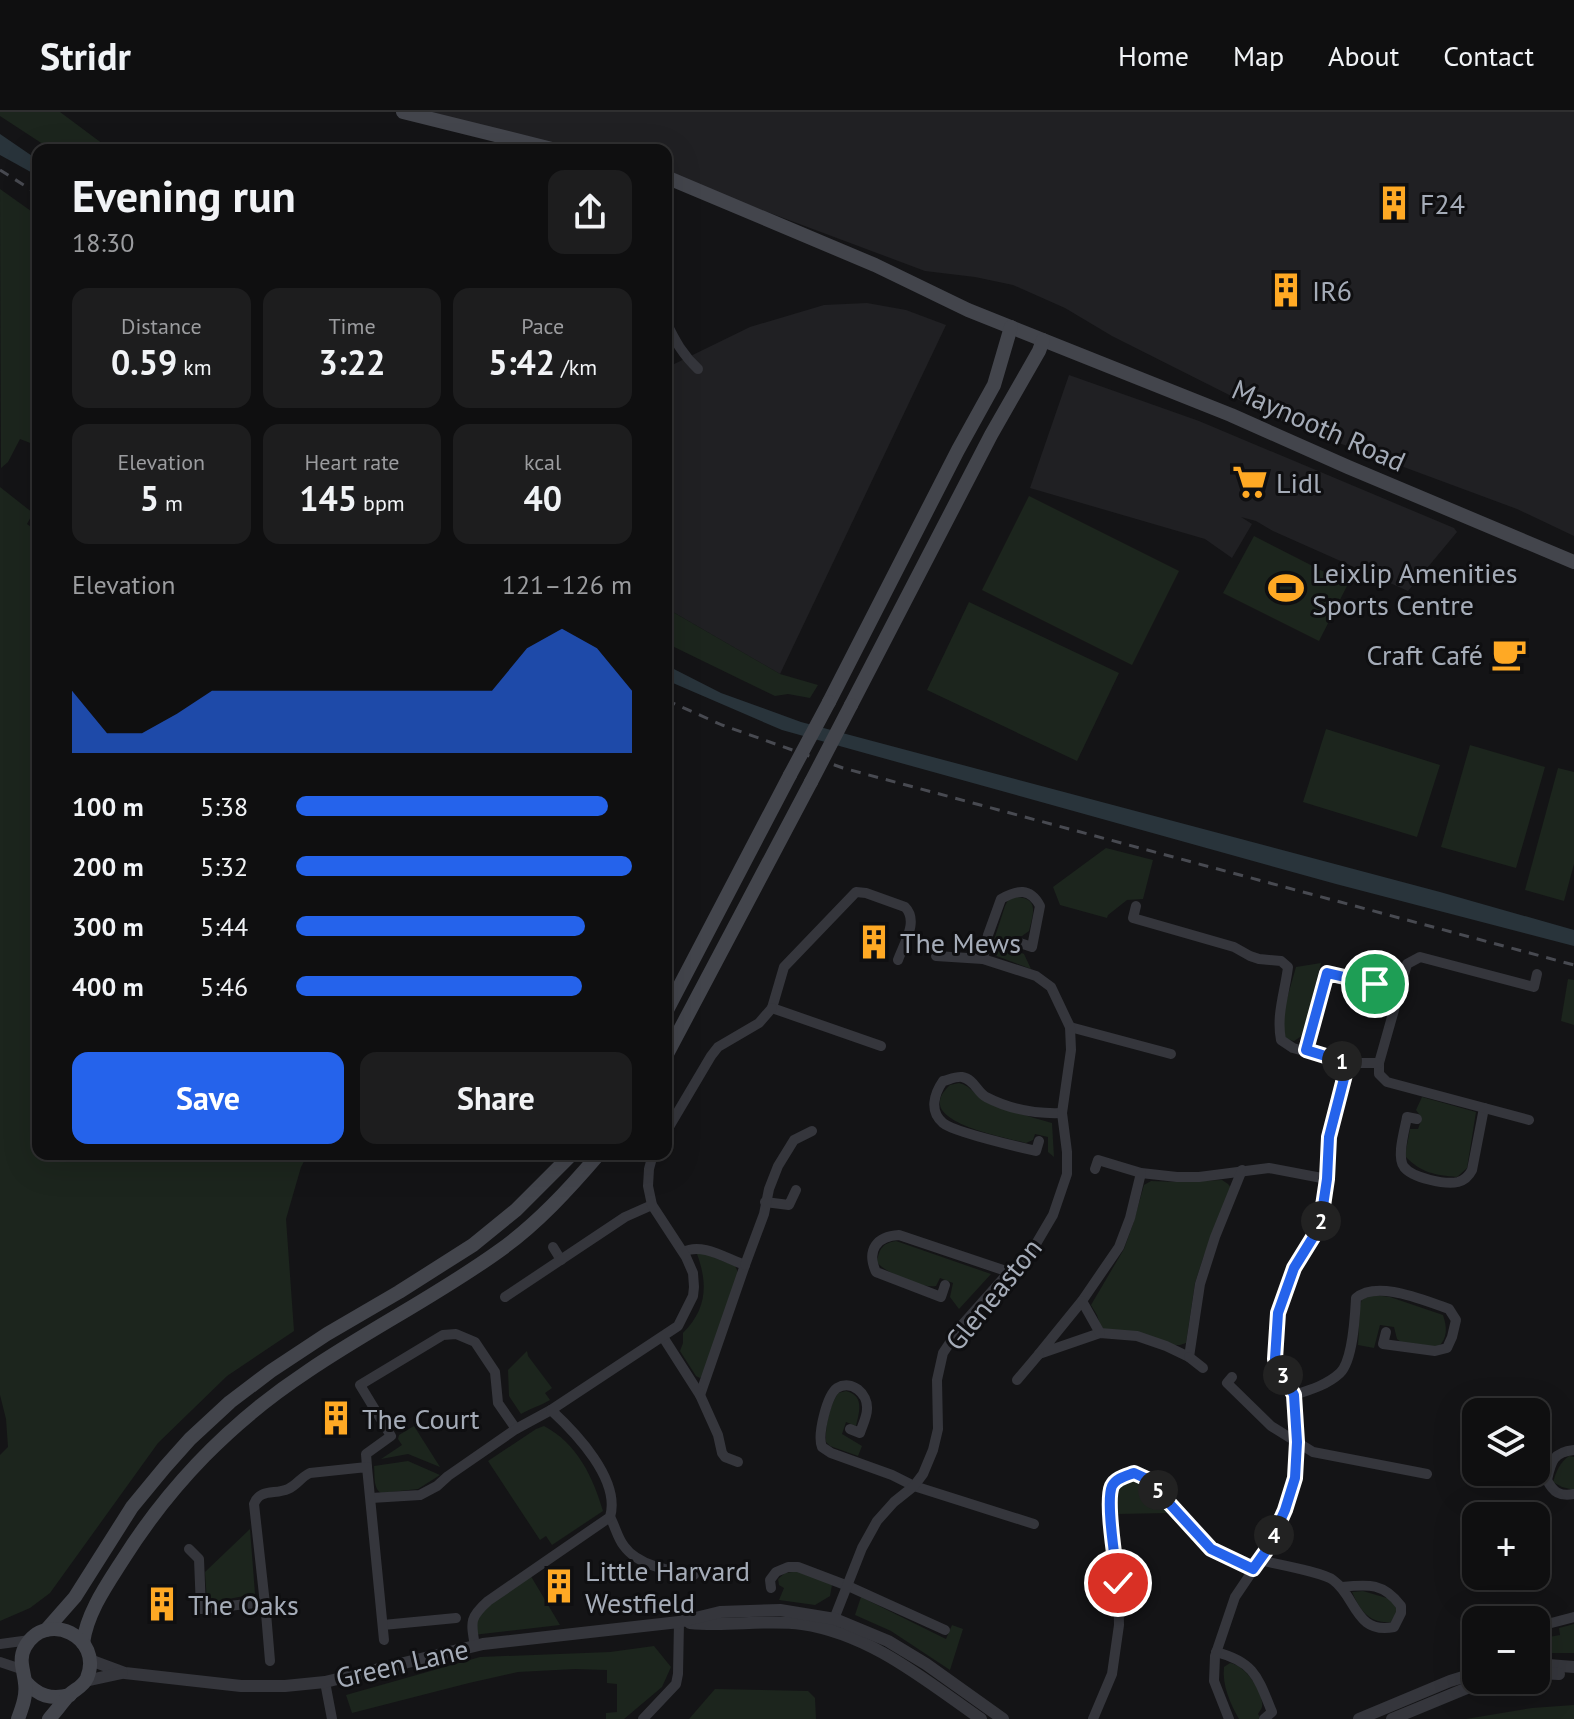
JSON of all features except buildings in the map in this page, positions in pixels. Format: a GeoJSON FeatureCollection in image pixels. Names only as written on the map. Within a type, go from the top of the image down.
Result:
{"type":"FeatureCollection","features":[{"type":"Feature","properties":{"kind":"main road"},"geometry":{"type":"LineString","coordinates":[[403,112],[532,144]]}},
{"type":"Feature","properties":{"kind":"main road","name":"Maynooth Road"},"geometry":{"type":"LineString","coordinates":[[672,180],[875,265],[1011,327],[1231,415],[1574,562]]}},
{"type":"Feature","properties":{"kind":"main road"},"geometry":{"type":"LineString","coordinates":[[672,1001],[994,385],[1011,327]]}},
{"type":"Feature","properties":{"kind":"main road"},"geometry":{"type":"LineString","coordinates":[[672,1045],[1043,340]]}},
{"type":"Feature","properties":{"kind":"main road"},"geometry":{"type":"LineString","coordinates":[[18,1719],[25,1698],[21,1657],[30,1640],[46,1630],[75,1597],[132,1507],[190,1439],[230,1402],[271,1371],[473,1245],[516,1210],[566,1160]]}},
{"type":"Feature","properties":{"kind":"main road"},"geometry":{"type":"LineString","coordinates":[[83,1643],[87,1623],[142,1530],[192,1467],[222,1438],[308,1371],[445,1288],[501,1250],[538,1219],[594,1160]]}},
{"type":"Feature","properties":{"kind":"main road"},"geometry":{"type":"LineString","coordinates":[[23,1675],[32,1689],[50,1698],[70,1695],[85,1681],[90,1660],[83,1643],[66,1631],[46,1630]]}},
{"type":"Feature","properties":{"kind":"main road"},"geometry":{"type":"LineString","coordinates":[[49,1719],[70,1695]]}},
{"type":"Feature","properties":{"kind":"street"},"geometry":{"type":"LineString","coordinates":[[672,335],[686,358],[698,369]]}},
{"type":"Feature","properties":{"kind":"street"},"geometry":{"type":"LineString","coordinates":[[672,1122],[718,1047],[759,1023],[772,1008],[784,967],[856,892],[910,911],[913,922],[898,960]]}},
{"type":"Feature","properties":{"kind":"street"},"geometry":{"type":"LineString","coordinates":[[983,959],[1001,899],[1014,892],[1027,892],[1040,906],[1032,947],[1020,943]]}},
{"type":"Feature","properties":{"kind":"street"},"geometry":{"type":"LineString","coordinates":[[1136,906],[1133,918],[1234,947],[1259,959],[1281,961],[1288,967],[1279,1027],[1281,1040],[1293,1048],[1348,1063],[1379,1063]]}},
{"type":"Feature","properties":{"kind":"street"},"geometry":{"type":"LineString","coordinates":[[937,946],[936,956],[983,959],[1036,976],[1051,987],[1070,1027],[1171,1054]]}},
{"type":"Feature","properties":{"kind":"street"},"geometry":{"type":"LineString","coordinates":[[1529,1120],[1387,1082],[1379,1074],[1379,1063],[1407,964],[1420,957],[1534,987],[1537,974]]}},
{"type":"Feature","properties":{"kind":"street"},"geometry":{"type":"LineString","coordinates":[[1306,1050],[1327,973],[1375,984],[1372,997]]}},
{"type":"Feature","properties":{"kind":"street"},"geometry":{"type":"LineString","coordinates":[[772,1008],[881,1046]]}},
{"type":"Feature","properties":{"kind":"street","name":"Gleneaston"},"geometry":{"type":"LineString","coordinates":[[834,1625],[862,1548],[877,1521],[914,1486],[933,1450],[938,1429],[937,1380],[943,1353],[961,1326],[1033,1249],[1053,1215],[1067,1174],[1062,1113],[1071,1050],[1070,1027]]}},
{"type":"Feature","properties":{"kind":"street"},"geometry":{"type":"LineString","coordinates":[[1229,1719],[1214,1681],[1216,1652],[1235,1597],[1268,1548],[1295,1478],[1297,1442],[1294,1395],[1275,1359],[1278,1313],[1294,1268],[1320,1226],[1329,1137],[1348,1063]]}},
{"type":"Feature","properties":{"kind":"street"},"geometry":{"type":"LineString","coordinates":[[1039,1141],[1036,1151],[942,1123],[935,1111],[937,1089],[943,1081],[961,1077],[972,1082],[983,1096],[1023,1110],[1062,1113]]}},
{"type":"Feature","properties":{"kind":"street"},"geometry":{"type":"LineString","coordinates":[[1417,1119],[1407,1117],[1400,1156],[1403,1167],[1413,1174],[1436,1181],[1459,1182],[1468,1178],[1472,1170],[1484,1108]]}},
{"type":"Feature","properties":{"kind":"street"},"geometry":{"type":"LineString","coordinates":[[700,1395],[778,1166],[794,1140],[812,1131]]}},
{"type":"Feature","properties":{"kind":"street"},"geometry":{"type":"LineString","coordinates":[[371,1498],[420,1495],[437,1486],[516,1429],[551,1410],[678,1326],[693,1296],[693,1273],[684,1252],[652,1205],[648,1186],[651,1160]]}},
{"type":"Feature","properties":{"kind":"street"},"geometry":{"type":"LineString","coordinates":[[1095,1169],[1098,1160],[1141,1173],[1177,1177],[1269,1168],[1327,1179]]}},
{"type":"Feature","properties":{"kind":"street"},"geometry":{"type":"LineString","coordinates":[[1189,1357],[1200,1284],[1242,1170]]}},
{"type":"Feature","properties":{"kind":"street"},"geometry":{"type":"LineString","coordinates":[[1017,1380],[1082,1301],[1119,1247],[1141,1173]]}},
{"type":"Feature","properties":{"kind":"street"},"geometry":{"type":"LineString","coordinates":[[765,1202],[789,1205],[796,1190]]}},
{"type":"Feature","properties":{"kind":"street"},"geometry":{"type":"LineString","coordinates":[[505,1297],[625,1217],[652,1205]]}},
{"type":"Feature","properties":{"kind":"street"},"geometry":{"type":"LineString","coordinates":[[945,1285],[941,1297],[876,1272],[872,1251],[876,1243],[888,1236],[899,1235],[1009,1272]]}},
{"type":"Feature","properties":{"kind":"street"},"geometry":{"type":"LineString","coordinates":[[553,1247],[561,1260]]}},
{"type":"Feature","properties":{"kind":"street"},"geometry":{"type":"LineString","coordinates":[[684,1252],[691,1248],[702,1249],[745,1265]]}},
{"type":"Feature","properties":{"kind":"street"},"geometry":{"type":"LineString","coordinates":[[1294,1395],[1322,1386],[1343,1371],[1353,1338],[1356,1298],[1364,1292],[1386,1291],[1441,1306],[1449,1309],[1456,1320],[1447,1348],[1435,1351],[1383,1344],[1386,1332]]}},
{"type":"Feature","properties":{"kind":"street"},"geometry":{"type":"LineString","coordinates":[[1082,1301],[1100,1333]]}},
{"type":"Feature","properties":{"kind":"street"},"geometry":{"type":"LineString","coordinates":[[1039,1354],[1100,1333],[1137,1336],[1189,1357],[1203,1368]]}},
{"type":"Feature","properties":{"kind":"street"},"geometry":{"type":"LineString","coordinates":[[384,1640],[366,1454],[391,1436],[360,1385],[443,1335],[456,1334],[475,1342],[495,1372],[498,1403],[516,1429]]}},
{"type":"Feature","properties":{"kind":"street"},"geometry":{"type":"LineString","coordinates":[[663,1337],[700,1395],[718,1435],[722,1453],[738,1462]]}},
{"type":"Feature","properties":{"kind":"street"},"geometry":{"type":"LineString","coordinates":[[1232,1377],[1227,1383],[1271,1426],[1313,1452],[1427,1474]]}},
{"type":"Feature","properties":{"kind":"street"},"geometry":{"type":"LineString","coordinates":[[850,1429],[860,1433],[867,1409],[862,1394],[852,1385],[834,1390],[821,1423],[819,1440],[822,1447],[914,1486],[1034,1524]]}},
{"type":"Feature","properties":{"kind":"street"},"geometry":{"type":"LineString","coordinates":[[551,1410],[590,1452],[601,1470],[613,1501],[610,1517],[621,1543],[633,1557],[694,1575]]}},
{"type":"Feature","properties":{"kind":"street"},"geometry":{"type":"LineString","coordinates":[[1574,1450],[1561,1452],[1554,1459],[1547,1480],[1560,1495],[1574,1494]]}},
{"type":"Feature","properties":{"kind":"street"},"geometry":{"type":"LineString","coordinates":[[270,1661],[254,1504],[257,1497],[286,1490],[310,1473],[367,1467]]}},
{"type":"Feature","properties":{"kind":"street"},"geometry":{"type":"LineString","coordinates":[[1093,1719],[1112,1674],[1119,1625],[1110,1511],[1111,1488],[1119,1478],[1134,1473],[1147,1479],[1211,1549],[1256,1565],[1330,1577],[1342,1587],[1354,1609],[1368,1624],[1383,1629],[1394,1627],[1401,1606],[1386,1590],[1363,1585],[1342,1587]]}},
{"type":"Feature","properties":{"kind":"street"},"geometry":{"type":"LineString","coordinates":[[475,1646],[471,1624],[478,1610],[610,1517]]}},
{"type":"Feature","properties":{"kind":"street"},"geometry":{"type":"LineString","coordinates":[[189,1549],[199,1559],[201,1609],[265,1602]]}},
{"type":"Feature","properties":{"kind":"street"},"geometry":{"type":"LineString","coordinates":[[771,1588],[770,1580],[776,1572],[798,1567],[945,1630]]}},
{"type":"Feature","properties":{"kind":"street"},"geometry":{"type":"LineString","coordinates":[[1550,1623],[1574,1617]]}},
{"type":"Feature","properties":{"kind":"street"},"geometry":{"type":"LineString","coordinates":[[383,1625],[456,1618]]}},
{"type":"Feature","properties":{"kind":"street"},"geometry":{"type":"LineString","coordinates":[[643,1719],[676,1684],[679,1622]]}},
{"type":"Feature","properties":{"kind":"street","name":"Green Lane"},"geometry":{"type":"LineString","coordinates":[[90,1660],[125,1673],[241,1686],[285,1686],[325,1682],[475,1646],[540,1637],[679,1622],[704,1625],[834,1625],[888,1641],[926,1664],[988,1716]]}},
{"type":"Feature","properties":{"kind":"street","name":"Green Lane"},"geometry":{"type":"LineString","coordinates":[[834,1625],[988,1716],[1003,1719]]}},
{"type":"Feature","properties":{"kind":"street"},"geometry":{"type":"LineString","coordinates":[[0,1644],[30,1640]]}},
{"type":"Feature","properties":{"kind":"street"},"geometry":{"type":"LineString","coordinates":[[1216,1652],[1249,1666],[1272,1712],[1264,1719]]}},
{"type":"Feature","properties":{"kind":"street"},"geometry":{"type":"LineString","coordinates":[[0,1662],[23,1675]]}},
{"type":"Feature","properties":{"kind":"street"},"geometry":{"type":"LineString","coordinates":[[1550,1663],[1574,1664]]}},
{"type":"Feature","properties":{"kind":"street","name":"Green Lane"},"geometry":{"type":"LineString","coordinates":[[85,1681],[125,1673]]}},
{"type":"Feature","properties":{"kind":"street"},"geometry":{"type":"LineString","coordinates":[[1550,1673],[1574,1674]]}},
{"type":"Feature","properties":{"kind":"street"},"geometry":{"type":"LineString","coordinates":[[1359,1719],[1462,1677]]}},
{"type":"Feature","properties":{"kind":"street"},"geometry":{"type":"LineString","coordinates":[[325,1682],[332,1719]]}},
{"type":"Feature","properties":{"kind":"street"},"geometry":{"type":"LineString","coordinates":[[1392,1719],[1462,1690]]}},
{"type":"Feature","properties":{"kind":"shaded area"},"geometry":{"type":"Polygon","coordinates":[[[0,112],[60,112],[103,144],[43,144],[0,116],[0,112]]]}},
{"type":"Feature","properties":{"kind":"shaded area"},"geometry":{"type":"Polygon","coordinates":[[[406,112],[1574,112],[1574,536],[1517,509],[1285,423],[1112,336],[1065,308],[1013,285],[925,271],[672,176],[672,144],[542,144],[406,112]]]}},
{"type":"Feature","properties":{"kind":"shaded area"},"geometry":{"type":"Polygon","coordinates":[[[0,134],[32,156],[32,173],[0,155],[0,134]]]}},
{"type":"Feature","properties":{"kind":"shaded area"},"geometry":{"type":"Polygon","coordinates":[[[0,189],[32,212],[32,444],[20,439],[8,462],[1,468],[0,189]]]}},
{"type":"Feature","properties":{"kind":"shaded area"},"geometry":{"type":"Polygon","coordinates":[[[867,303],[906,310],[946,325],[780,674],[672,611],[672,365],[750,327],[824,305],[867,303]]]}},
{"type":"Feature","properties":{"kind":"shaded area"},"geometry":{"type":"Polygon","coordinates":[[[1069,375],[1199,421],[1454,528],[1457,532],[1408,591],[1256,521],[1241,517],[1252,524],[1232,558],[1205,539],[1030,488],[1069,375]]]}},
{"type":"Feature","properties":{"kind":"shaded area"},"geometry":{"type":"Polygon","coordinates":[[[0,487],[32,512],[27,524],[32,528],[32,1160],[305,1160],[286,1219],[294,1331],[227,1376],[158,1443],[50,1593],[30,1608],[0,1621],[0,1455],[8,1447],[0,1395],[0,487]]]}},
{"type":"Feature","properties":{"kind":"shaded area"},"geometry":{"type":"Polygon","coordinates":[[[1029,496],[1179,571],[1132,665],[982,590],[1029,496]]]}},
{"type":"Feature","properties":{"kind":"shaded area","name":"Leixlip Amenities Sports Centre"},"geometry":{"type":"Polygon","coordinates":[[[1254,536],[1348,584],[1319,641],[1223,593],[1254,536]]]}},
{"type":"Feature","properties":{"kind":"shaded area"},"geometry":{"type":"Polygon","coordinates":[[[969,602],[1119,673],[1077,761],[927,690],[969,602]]]}},
{"type":"Feature","properties":{"kind":"shaded area"},"geometry":{"type":"Polygon","coordinates":[[[672,611],[780,674],[818,685],[810,698],[788,694],[775,696],[672,646],[672,611]]]}},
{"type":"Feature","properties":{"kind":"shaded area"},"geometry":{"type":"Polygon","coordinates":[[[672,668],[721,693],[801,722],[1574,930],[1574,946],[1336,884],[782,730],[672,683],[672,668]]]}},
{"type":"Feature","properties":{"kind":"shaded area"},"geometry":{"type":"Polygon","coordinates":[[[1326,729],[1440,765],[1417,837],[1303,802],[1326,729]]]}},
{"type":"Feature","properties":{"kind":"shaded area"},"geometry":{"type":"Polygon","coordinates":[[[1470,745],[1545,767],[1516,868],[1441,847],[1470,745]]]}},
{"type":"Feature","properties":{"kind":"shaded area"},"geometry":{"type":"Polygon","coordinates":[[[1558,768],[1574,772],[1574,864],[1564,901],[1525,890],[1558,768]]]}},
{"type":"Feature","properties":{"kind":"shaded area"},"geometry":{"type":"Polygon","coordinates":[[[1106,848],[1153,860],[1143,899],[1127,900],[1107,918],[1060,905],[1053,887],[1106,848]]]}},
{"type":"Feature","properties":{"kind":"shaded area"},"geometry":{"type":"Polygon","coordinates":[[[1016,897],[1029,900],[1033,913],[1029,931],[1015,936],[1012,949],[1024,954],[1031,969],[994,955],[991,949],[1005,906],[1008,900],[1016,897]]]}},
{"type":"Feature","properties":{"kind":"shaded area"},"geometry":{"type":"Polygon","coordinates":[[[1321,963],[1303,1035],[1294,1041],[1283,1038],[1284,1009],[1296,967],[1321,963]]]}},
{"type":"Feature","properties":{"kind":"shaded area"},"geometry":{"type":"Polygon","coordinates":[[[1568,979],[1574,980],[1574,1025],[1561,1021],[1568,979]]]}},
{"type":"Feature","properties":{"kind":"shaded area"},"geometry":{"type":"Polygon","coordinates":[[[959,1083],[990,1104],[1052,1123],[1054,1157],[1048,1152],[1048,1137],[1035,1134],[1033,1140],[1026,1143],[975,1129],[949,1117],[942,1109],[940,1099],[950,1085],[959,1083]]]}},
{"type":"Feature","properties":{"kind":"shaded area"},"geometry":{"type":"Polygon","coordinates":[[[1422,1097],[1476,1112],[1467,1168],[1457,1177],[1429,1172],[1405,1156],[1410,1129],[1418,1129],[1422,1118],[1416,1110],[1422,1097]]]}},
{"type":"Feature","properties":{"kind":"shaded area"},"geometry":{"type":"Polygon","coordinates":[[[1222,1180],[1232,1189],[1195,1283],[1186,1343],[1174,1345],[1140,1333],[1101,1327],[1091,1305],[1124,1249],[1144,1185],[1151,1181],[1222,1180]]]}},
{"type":"Feature","properties":{"kind":"shaded area"},"geometry":{"type":"Polygon","coordinates":[[[896,1241],[991,1274],[959,1309],[950,1297],[953,1283],[940,1278],[936,1286],[914,1283],[877,1262],[882,1248],[896,1241]]]}},
{"type":"Feature","properties":{"kind":"shaded area"},"geometry":{"type":"Polygon","coordinates":[[[698,1251],[735,1266],[738,1275],[700,1378],[680,1351],[683,1333],[697,1315],[703,1296],[698,1251]]]}},
{"type":"Feature","properties":{"kind":"shaded area"},"geometry":{"type":"Polygon","coordinates":[[[1374,1295],[1390,1297],[1443,1315],[1444,1340],[1438,1347],[1401,1342],[1394,1327],[1380,1325],[1374,1348],[1358,1345],[1362,1299],[1374,1295]]]}},
{"type":"Feature","properties":{"kind":"shaded area"},"geometry":{"type":"Polygon","coordinates":[[[527,1351],[552,1388],[545,1393],[550,1400],[521,1414],[509,1396],[508,1370],[527,1351]]]}},
{"type":"Feature","properties":{"kind":"shaded area"},"geometry":{"type":"Polygon","coordinates":[[[846,1391],[856,1396],[859,1409],[856,1426],[846,1422],[842,1434],[862,1446],[858,1456],[826,1442],[832,1405],[838,1393],[846,1391]]]}},
{"type":"Feature","properties":{"kind":"shaded area"},"geometry":{"type":"Polygon","coordinates":[[[414,1426],[440,1467],[408,1454],[381,1459],[402,1445],[399,1435],[414,1426]]]}},
{"type":"Feature","properties":{"kind":"shaded area"},"geometry":{"type":"Polygon","coordinates":[[[544,1426],[575,1451],[594,1486],[603,1511],[552,1545],[546,1536],[540,1540],[488,1461],[544,1426]]]}},
{"type":"Feature","properties":{"kind":"shaded area"},"geometry":{"type":"Polygon","coordinates":[[[1569,1456],[1574,1457],[1574,1490],[1553,1482],[1563,1461],[1569,1456]]]}},
{"type":"Feature","properties":{"kind":"shaded area"},"geometry":{"type":"Polygon","coordinates":[[[408,1461],[440,1475],[418,1489],[378,1491],[374,1466],[408,1461]]]}},
{"type":"Feature","properties":{"kind":"shaded area"},"geometry":{"type":"Polygon","coordinates":[[[1129,1480],[1147,1487],[1170,1513],[1116,1514],[1114,1496],[1118,1486],[1129,1480]]]}},
{"type":"Feature","properties":{"kind":"shaded area"},"geometry":{"type":"Polygon","coordinates":[[[250,1529],[255,1594],[207,1603],[205,1572],[250,1529]]]}},
{"type":"Feature","properties":{"kind":"shaded area"},"geometry":{"type":"Polygon","coordinates":[[[800,1571],[832,1585],[830,1596],[815,1605],[779,1600],[784,1588],[779,1585],[778,1579],[785,1573],[800,1571]]]}},
{"type":"Feature","properties":{"kind":"shaded area"},"geometry":{"type":"Polygon","coordinates":[[[529,1573],[560,1625],[473,1635],[478,1610],[529,1573]]]}},
{"type":"Feature","properties":{"kind":"shaded area"},"geometry":{"type":"Polygon","coordinates":[[[1363,1591],[1390,1599],[1398,1606],[1391,1622],[1377,1621],[1362,1610],[1352,1592],[1363,1591]]]}},
{"type":"Feature","properties":{"kind":"shaded area"},"geometry":{"type":"Polygon","coordinates":[[[861,1597],[946,1639],[952,1625],[963,1629],[950,1670],[891,1631],[855,1615],[861,1597]]]}},
{"type":"Feature","properties":{"kind":"shaded area"},"geometry":{"type":"Polygon","coordinates":[[[1574,1624],[1574,1653],[1550,1653],[1550,1637],[1560,1635],[1559,1628],[1574,1624]]]}},
{"type":"Feature","properties":{"kind":"shaded area"},"geometry":{"type":"Polygon","coordinates":[[[654,1646],[671,1667],[662,1687],[624,1719],[606,1719],[606,1713],[617,1712],[617,1684],[607,1683],[607,1670],[518,1672],[352,1713],[346,1695],[480,1657],[610,1652],[654,1646]]]}},
{"type":"Feature","properties":{"kind":"shaded area"},"geometry":{"type":"Polygon","coordinates":[[[1230,1663],[1246,1672],[1255,1684],[1261,1696],[1262,1707],[1258,1714],[1261,1719],[1239,1719],[1224,1680],[1224,1667],[1230,1663]]]}},
{"type":"Feature","properties":{"kind":"shaded area"},"geometry":{"type":"Polygon","coordinates":[[[715,1689],[808,1691],[815,1698],[816,1719],[689,1719],[715,1689]]]}},
{"type":"Feature","properties":{"kind":"shaded area"},"geometry":{"type":"Polygon","coordinates":[[[1574,1705],[1574,1719],[1466,1719],[1532,1708],[1574,1705]]]}},
{"type":"Feature","properties":{"kind":"railway"},"geometry":{"type":"LineString","coordinates":[[0,170],[32,190]]}},
{"type":"Feature","properties":{"kind":"railway"},"geometry":{"type":"LineString","coordinates":[[672,703],[722,725],[843,768],[1574,965]]}},
{"type":"Feature","properties":{"kind":"place","name":"F24"},"geometry":{"type":"Point","coordinates":[1394,203]}},
{"type":"Feature","properties":{"kind":"place","name":"IR6"},"geometry":{"type":"Point","coordinates":[1286,290]}},
{"type":"Feature","properties":{"kind":"place","name":"Lidl"},"geometry":{"type":"Point","coordinates":[1250,482]}},
{"type":"Feature","properties":{"kind":"place","name":"Leixlip Amenities Sports Centre"},"geometry":{"type":"Point","coordinates":[1286,588]}},
{"type":"Feature","properties":{"kind":"place","name":"Craft Café"},"geometry":{"type":"Point","coordinates":[1509,654]}},
{"type":"Feature","properties":{"kind":"place","name":"The Mews"},"geometry":{"type":"Point","coordinates":[874,942]}},
{"type":"Feature","properties":{"kind":"place","name":"The Court"},"geometry":{"type":"Point","coordinates":[336,1418]}},
{"type":"Feature","properties":{"kind":"place","name":"Little Harvard Westfield"},"geometry":{"type":"Point","coordinates":[559,1586]}},
{"type":"Feature","properties":{"kind":"place","name":"The Oaks"},"geometry":{"type":"Point","coordinates":[162,1604]}},
{"type":"Feature","properties":{"kind":"route"},"geometry":{"type":"LineString","coordinates":[[1118,1583],[1110,1511],[1111,1488],[1119,1478],[1134,1473],[1147,1479],[1211,1549],[1253,1569],[1268,1548],[1285,1510],[1295,1478],[1297,1442],[1294,1395],[1275,1359],[1278,1313],[1294,1268],[1320,1226],[1329,1137],[1348,1063],[1306,1050],[1327,973],[1375,984]]}}]}
